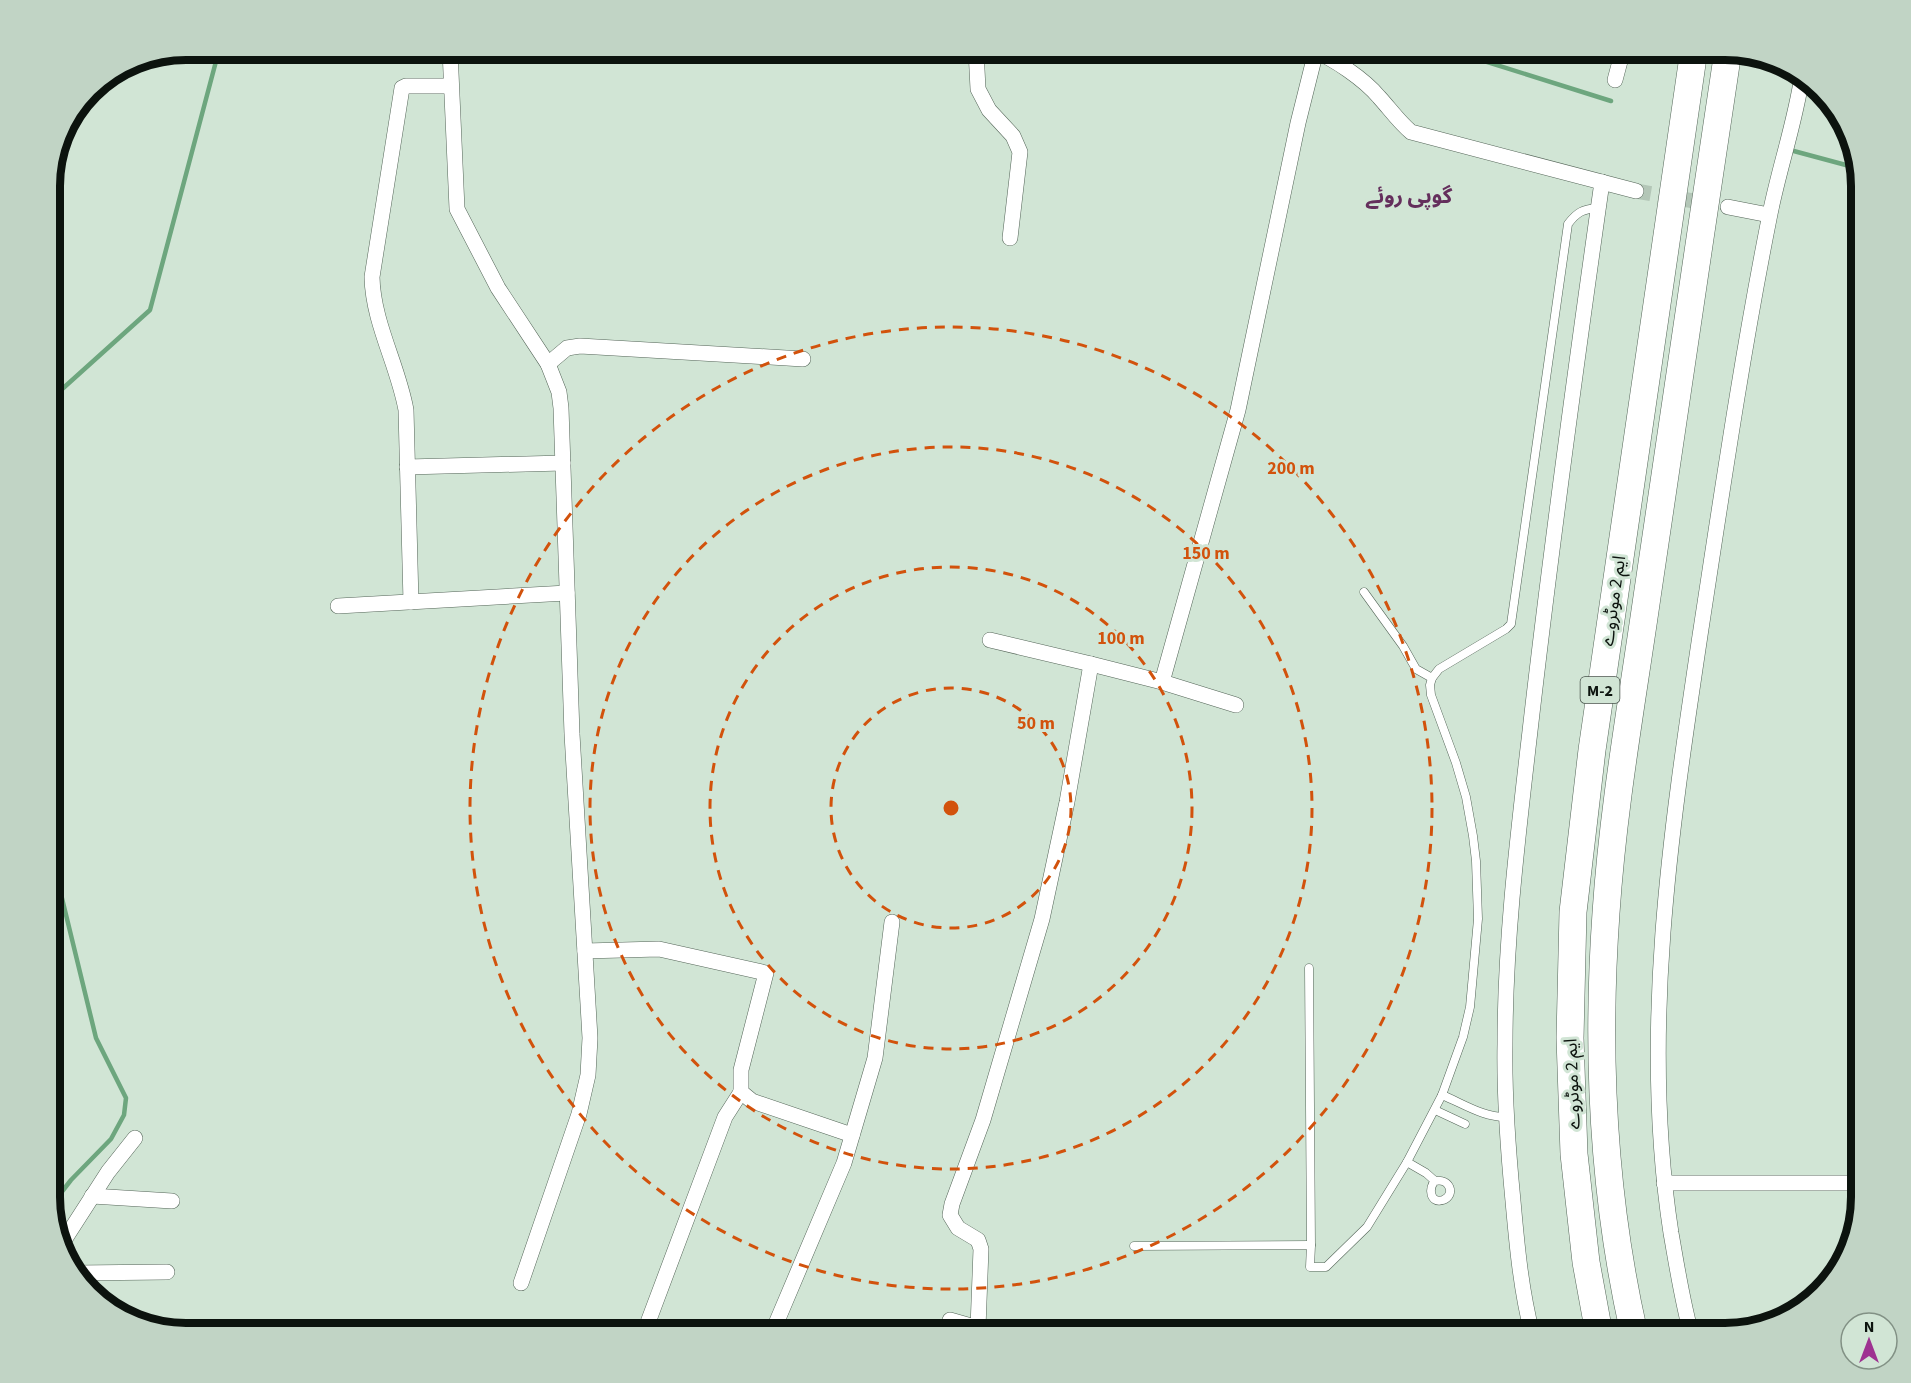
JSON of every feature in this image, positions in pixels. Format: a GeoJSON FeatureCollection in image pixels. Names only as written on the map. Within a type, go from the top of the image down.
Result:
{"type":"FeatureCollection","features":[{"type":"Feature","properties":{"kind":"highway","name":"ایم 2 موٹروے"},"geometry":{"type":"LineString","coordinates":[[1597,1323],[1586,1262],[1574,1154],[1570,1038],[1573,912],[1592,750],[1693,60]]}},
{"type":"Feature","properties":{"kind":"highway","name":"ایم 2 موٹروے"},"geometry":{"type":"LineString","coordinates":[[1632,1323],[1619,1257],[1606,1152],[1602,1039],[1606,912],[1623,755],[1727,60]]}},
{"type":"Feature","properties":{"kind":"street"},"geometry":{"type":"LineString","coordinates":[[450,60],[457,210],[498,288],[548,364],[560,399],[572,734],[590,1038],[586,1089],[521,1283]]}},
{"type":"Feature","properties":{"kind":"street"},"geometry":{"type":"LineString","coordinates":[[977,60],[978,89],[989,110],[1013,136],[1020,152],[1010,238]]}},
{"type":"Feature","properties":{"kind":"street"},"geometry":{"type":"LineString","coordinates":[[1162,682],[1238,410],[1313,60]]}},
{"type":"Feature","properties":{"kind":"street"},"geometry":{"type":"LineString","coordinates":[[1331,60],[1372,90],[1402,125],[1412,132],[1636,190]]}},
{"type":"Feature","properties":{"kind":"street"},"geometry":{"type":"LineString","coordinates":[[1615,80],[1620,60]]}},
{"type":"Feature","properties":{"kind":"street"},"geometry":{"type":"LineString","coordinates":[[1688,1323],[1682,1301],[1664,1183],[1657,1071],[1660,957],[1667,872],[1687,721],[1737,388],[1769,215],[1801,85]]}},
{"type":"Feature","properties":{"kind":"street"},"geometry":{"type":"LineString","coordinates":[[411,602],[406,410],[403,393],[375,308],[372,286],[374,260],[402,88],[406,86],[451,86]]}},
{"type":"Feature","properties":{"kind":"street"},"geometry":{"type":"LineString","coordinates":[[1529,1323],[1518,1259],[1508,1150],[1504,1044],[1514,875],[1554,526],[1602,182]]}},
{"type":"Feature","properties":{"kind":"street"},"geometry":{"type":"LineString","coordinates":[[1728,207],[1769,215]]}},
{"type":"Feature","properties":{"kind":"street"},"geometry":{"type":"LineString","coordinates":[[548,364],[567,348],[580,346],[803,360]]}},
{"type":"Feature","properties":{"kind":"street"},"geometry":{"type":"LineString","coordinates":[[407,467],[563,463]]}},
{"type":"Feature","properties":{"kind":"street"},"geometry":{"type":"LineString","coordinates":[[338,606],[567,593]]}},
{"type":"Feature","properties":{"kind":"street"},"geometry":{"type":"LineString","coordinates":[[990,640],[1162,682],[1236,705]]}},
{"type":"Feature","properties":{"kind":"street"},"geometry":{"type":"LineString","coordinates":[[978,1323],[981,1249],[978,1240],[958,1228],[950,1215],[982,1120],[1042,919],[1067,802],[1091,664]]}},
{"type":"Feature","properties":{"kind":"street"},"geometry":{"type":"LineString","coordinates":[[777,1323],[844,1163],[875,1058],[892,922]]}},
{"type":"Feature","properties":{"kind":"street"},"geometry":{"type":"LineString","coordinates":[[585,951],[659,949],[766,973],[741,1071],[741,1092],[725,1118],[648,1323]]}},
{"type":"Feature","properties":{"kind":"street"},"geometry":{"type":"LineString","coordinates":[[741,1092],[752,1101],[852,1135]]}},
{"type":"Feature","properties":{"kind":"street"},"geometry":{"type":"LineString","coordinates":[[66,1235],[108,1172],[135,1138]]}},
{"type":"Feature","properties":{"kind":"street"},"geometry":{"type":"LineString","coordinates":[[1664,1183],[1851,1183]]}},
{"type":"Feature","properties":{"kind":"street"},"geometry":{"type":"LineString","coordinates":[[92,1196],[172,1201]]}},
{"type":"Feature","properties":{"kind":"street"},"geometry":{"type":"LineString","coordinates":[[86,1273],[167,1272]]}},
{"type":"Feature","properties":{"kind":"street"},"geometry":{"type":"LineString","coordinates":[[950,1320],[958,1323]]}},
{"type":"Feature","properties":{"kind":"lane"},"geometry":{"type":"LineString","coordinates":[[1309,968],[1310,1268],[1326,1267],[1367,1227],[1407,1162],[1435,1110],[1463,1037],[1470,1007],[1476,951],[1478,892],[1473,836],[1466,797],[1431,695],[1430,685],[1439,669],[1511,624],[1568,224],[1580,211],[1598,208]]}},
{"type":"Feature","properties":{"kind":"lane"},"geometry":{"type":"LineString","coordinates":[[1364,592],[1403,646],[1416,669],[1432,678]]}},
{"type":"Feature","properties":{"kind":"lane"},"geometry":{"type":"LineString","coordinates":[[1442,1095],[1485,1114],[1507,1117]]}},
{"type":"Feature","properties":{"kind":"lane"},"geometry":{"type":"LineString","coordinates":[[1435,1110],[1466,1124]]}},
{"type":"Feature","properties":{"kind":"lane"},"geometry":{"type":"LineString","coordinates":[[1407,1162],[1435,1181]]}},
{"type":"Feature","properties":{"kind":"lane"},"geometry":{"type":"LineString","coordinates":[[1134,1246],[1311,1245]]}},
{"type":"Feature","properties":{"kind":"waterway"},"geometry":{"type":"LineString","coordinates":[[60,391],[150,310],[216,60]]}},
{"type":"Feature","properties":{"kind":"waterway"},"geometry":{"type":"LineString","coordinates":[[1481,60],[1611,101]]}},
{"type":"Feature","properties":{"kind":"waterway"},"geometry":{"type":"LineString","coordinates":[[1790,150],[1849,166]]}},
{"type":"Feature","properties":{"kind":"waterway"},"geometry":{"type":"LineString","coordinates":[[60,890],[96,1038],[126,1098],[124,1115],[111,1139],[60,1194]]}},
{"type":"Feature","properties":{"kind":"tunnel"},"geometry":{"type":"LineString","coordinates":[[1636,191],[1728,207]]}},
{"type":"Feature","properties":{"kind":"district","name":"گوپی روئے"},"geometry":{"type":"Point","coordinates":[1409,196]}}]}
